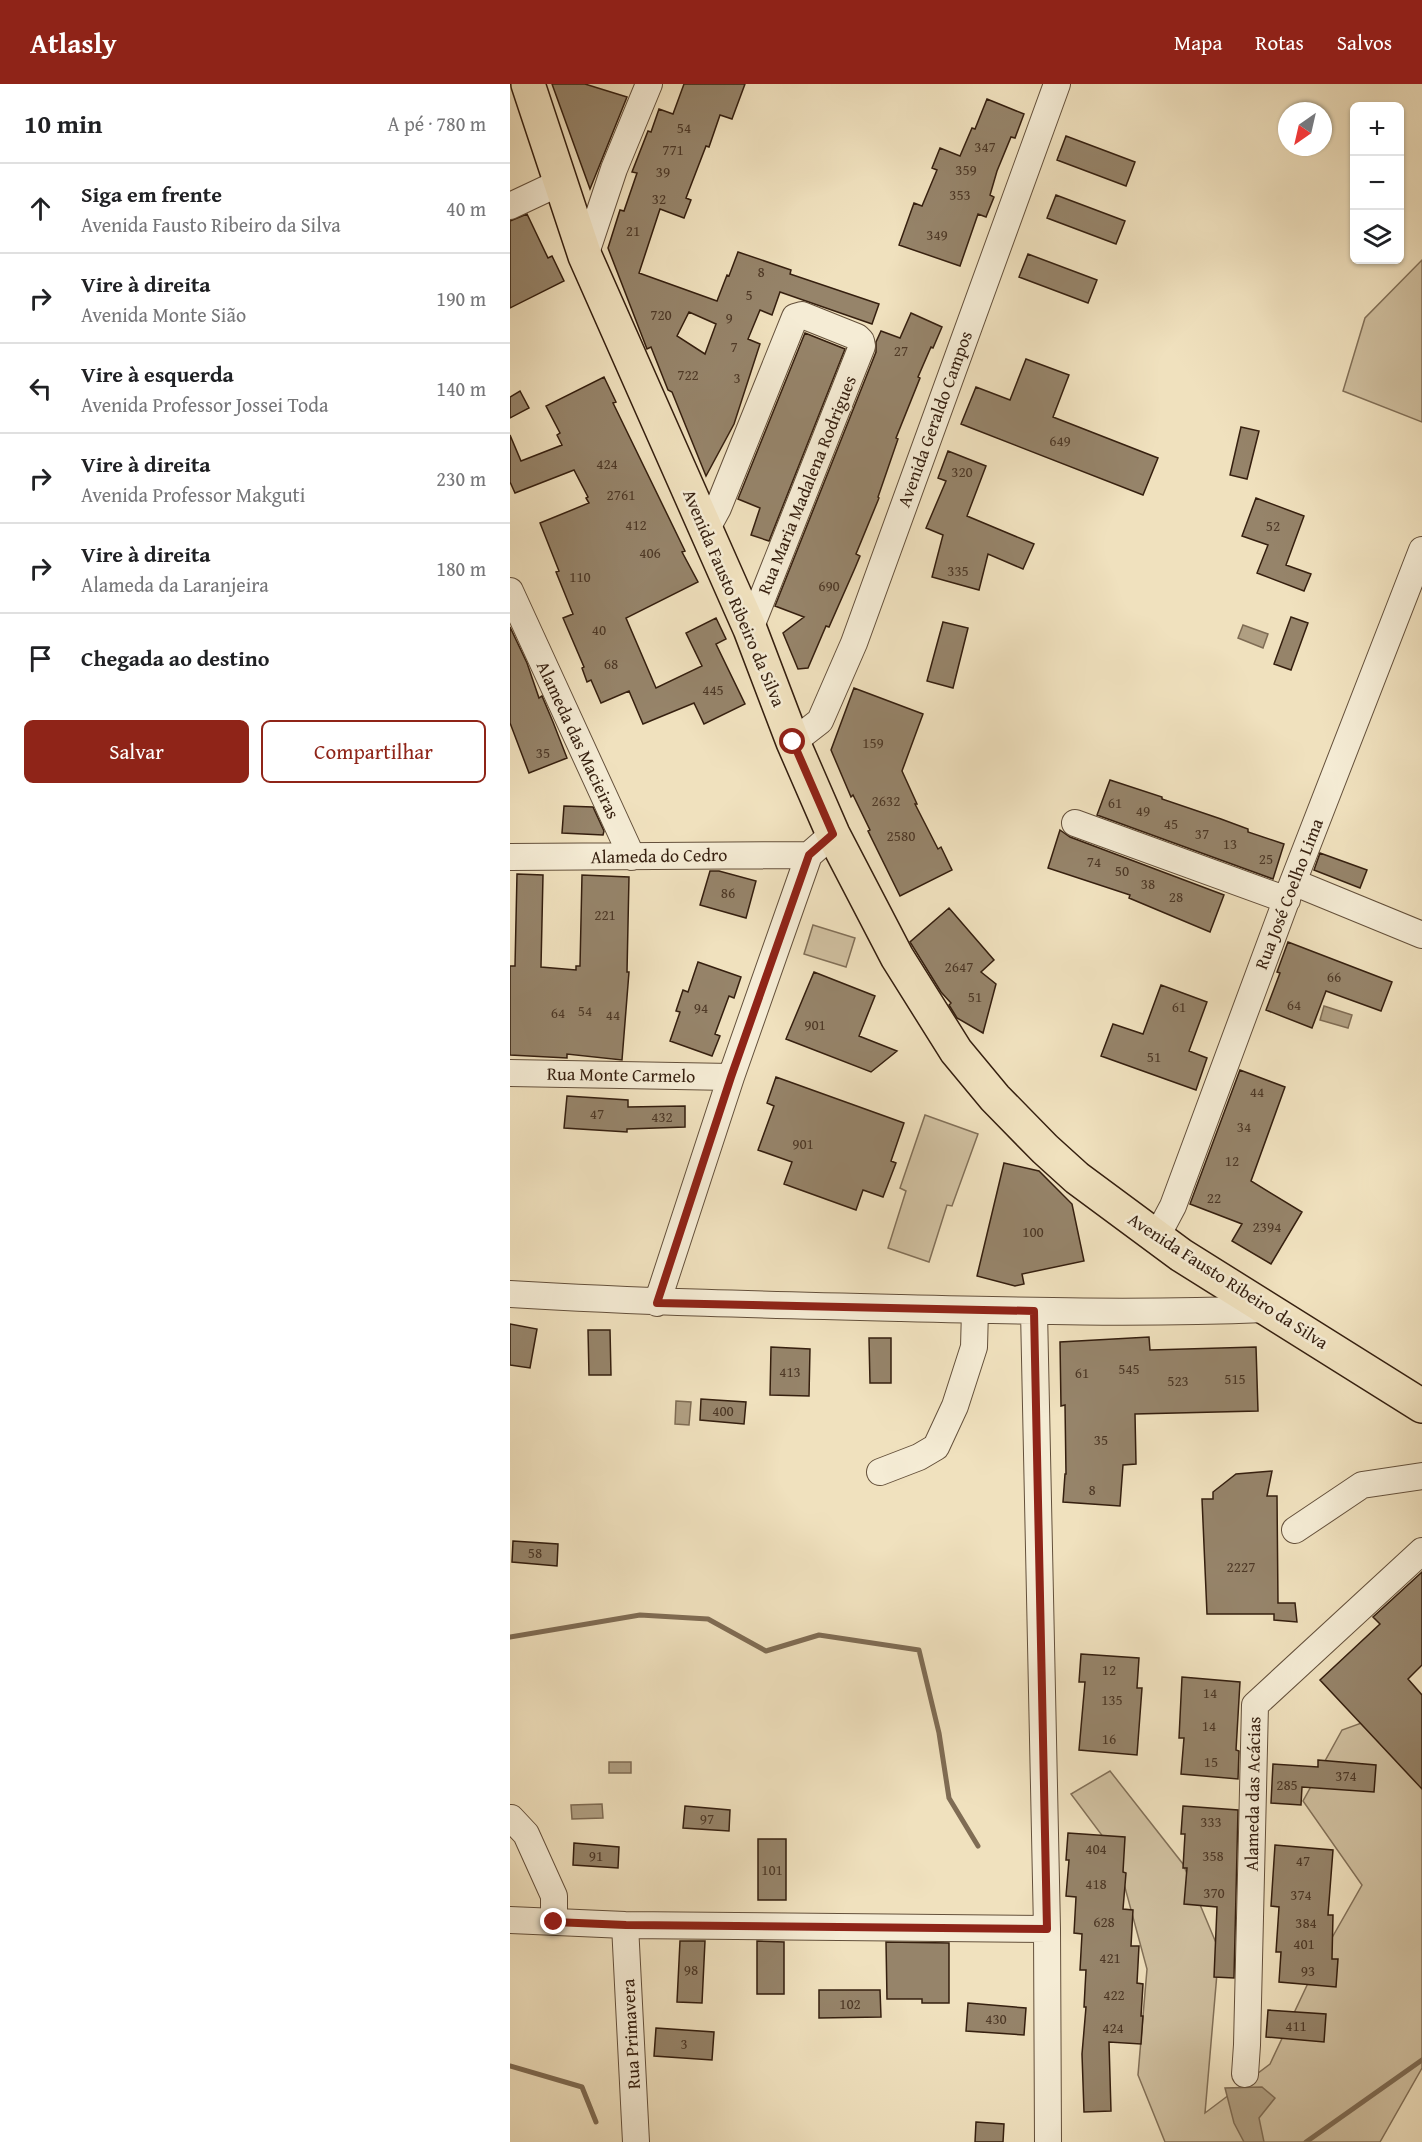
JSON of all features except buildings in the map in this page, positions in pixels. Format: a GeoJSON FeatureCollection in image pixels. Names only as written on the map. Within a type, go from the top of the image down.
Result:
{"type":"FeatureCollection","features":[{"type":"Feature","properties":{"kind":"main road","name":"Avenida Fausto Ribeiro da Silva"},"geometry":{"type":"LineString","coordinates":[[528,84],[585,256],[750,629],[793,742],[821,844],[897,957],[956,1051],[995,1098],[1077,1178],[1156,1238],[1265,1309],[1422,1406]]}},
{"type":"Feature","properties":{"kind":"street"},"geometry":{"type":"LineString","coordinates":[[585,256],[614,169],[649,84]]}},
{"type":"Feature","properties":{"kind":"street","name":"Avenida Geraldo Campos"},"geometry":{"type":"LineString","coordinates":[[793,742],[820,721],[854,643],[1057,84]]}},
{"type":"Feature","properties":{"kind":"street"},"geometry":{"type":"LineString","coordinates":[[510,206],[559,183]]}},
{"type":"Feature","properties":{"kind":"street","name":"Rua Maria Madalena Rodrigues"},"geometry":{"type":"LineString","coordinates":[[706,530],[718,508],[795,317],[802,315],[856,337],[861,341],[862,346],[750,629]]}},
{"type":"Feature","properties":{"kind":"street","name":"Rua José Coelho Lima"},"geometry":{"type":"LineString","coordinates":[[1156,1238],[1173,1206],[1290,891],[1422,550]]}},
{"type":"Feature","properties":{"kind":"street","name":"Alameda das Macieiras"},"geometry":{"type":"LineString","coordinates":[[510,591],[632,857]]}},
{"type":"Feature","properties":{"kind":"street"},"geometry":{"type":"LineString","coordinates":[[1075,823],[1422,934]]}},
{"type":"Feature","properties":{"kind":"street"},"geometry":{"type":"LineString","coordinates":[[657,1303],[731,1077],[821,844]]}},
{"type":"Feature","properties":{"kind":"street","name":"Alameda do Cedro"},"geometry":{"type":"LineString","coordinates":[[510,857],[632,857],[821,844]]}},
{"type":"Feature","properties":{"kind":"street","name":"Rua Monte Carmelo"},"geometry":{"type":"LineString","coordinates":[[510,1073],[731,1077]]}},
{"type":"Feature","properties":{"kind":"street"},"geometry":{"type":"LineString","coordinates":[[510,1294],[657,1303],[975,1310],[1265,1309]]}},
{"type":"Feature","properties":{"kind":"street"},"geometry":{"type":"LineString","coordinates":[[879,1472],[919,1457],[936,1446],[955,1406],[974,1347],[975,1310]]}},
{"type":"Feature","properties":{"kind":"street"},"geometry":{"type":"LineString","coordinates":[[1034,1311],[1047,1929],[1048,2142]]}},
{"type":"Feature","properties":{"kind":"street"},"geometry":{"type":"LineString","coordinates":[[1295,1530],[1362,1485],[1422,1476]]}},
{"type":"Feature","properties":{"kind":"street","name":"Alameda das Acácias"},"geometry":{"type":"LineString","coordinates":[[1245,2074],[1248,2045],[1255,1705],[1422,1551]]}},
{"type":"Feature","properties":{"kind":"street"},"geometry":{"type":"LineString","coordinates":[[511,1818],[525,1834],[554,1896],[554,1922]]}},
{"type":"Feature","properties":{"kind":"street"},"geometry":{"type":"LineString","coordinates":[[510,1920],[626,1925],[1047,1929]]}},
{"type":"Feature","properties":{"kind":"street","name":"Rua Primavera"},"geometry":{"type":"LineString","coordinates":[[626,1925],[636,2142]]}},
{"type":"Feature","properties":{"kind":"shaded area"},"geometry":{"type":"Polygon","coordinates":[[[1422,260],[1422,422],[1343,391],[1365,318],[1422,260]]]}},
{"type":"Feature","properties":{"kind":"shaded area"},"geometry":{"type":"Polygon","coordinates":[[[1243,625],[1268,634],[1263,648],[1238,638],[1243,625]]]}},
{"type":"Feature","properties":{"kind":"shaded area"},"geometry":{"type":"Polygon","coordinates":[[[813,925],[855,938],[846,967],[804,954],[813,925]]]}},
{"type":"Feature","properties":{"kind":"shaded area"},"geometry":{"type":"Polygon","coordinates":[[[1324,1006],[1352,1015],[1348,1028],[1320,1020],[1324,1006]]]}},
{"type":"Feature","properties":{"kind":"shaded area"},"geometry":{"type":"Polygon","coordinates":[[[925,1115],[978,1134],[952,1206],[947,1205],[929,1262],[888,1248],[906,1191],[900,1188],[925,1115]]]}},
{"type":"Feature","properties":{"kind":"shaded area"},"geometry":{"type":"Polygon","coordinates":[[[676,1401],[691,1402],[689,1425],[675,1424],[676,1401]]]}},
{"type":"Feature","properties":{"kind":"shaded area"},"geometry":{"type":"Polygon","coordinates":[[[1422,1701],[1422,2068],[1380,2142],[1165,2142],[1138,2075],[1147,1969],[1116,1854],[1071,1794],[1110,1771],[1183,1864],[1219,1950],[1205,2113],[1270,2064],[1317,1964],[1362,1885],[1303,1801],[1342,1730],[1422,1701]]]}},
{"type":"Feature","properties":{"kind":"shaded area"},"geometry":{"type":"Polygon","coordinates":[[[609,1762],[631,1762],[631,1773],[609,1773],[609,1762]]]}},
{"type":"Feature","properties":{"kind":"shaded area"},"geometry":{"type":"Polygon","coordinates":[[[602,1804],[603,1818],[572,1819],[571,1805],[602,1804]]]}},
{"type":"Feature","properties":{"kind":"shaded area"},"geometry":{"type":"Polygon","coordinates":[[[1262,2087],[1275,2098],[1259,2118],[1264,2142],[1244,2142],[1234,2123],[1225,2088],[1262,2087]]]}},
{"type":"Feature","properties":{"kind":"waterway"},"geometry":{"type":"LineString","coordinates":[[510,1637],[640,1615],[708,1619],[766,1651],[819,1635],[919,1650],[939,1733],[949,1798],[978,1846]]}},
{"type":"Feature","properties":{"kind":"waterway"},"geometry":{"type":"LineString","coordinates":[[1306,2142],[1422,2060]]}},
{"type":"Feature","properties":{"kind":"waterway"},"geometry":{"type":"LineString","coordinates":[[510,2066],[582,2087],[596,2122]]}},
{"type":"Feature","properties":{"kind":"route"},"geometry":{"type":"LineString","coordinates":[[554,1922],[626,1925],[1047,1929],[1034,1311],[657,1303],[731,1077],[809,855],[833,834],[793,742]]}}]}
